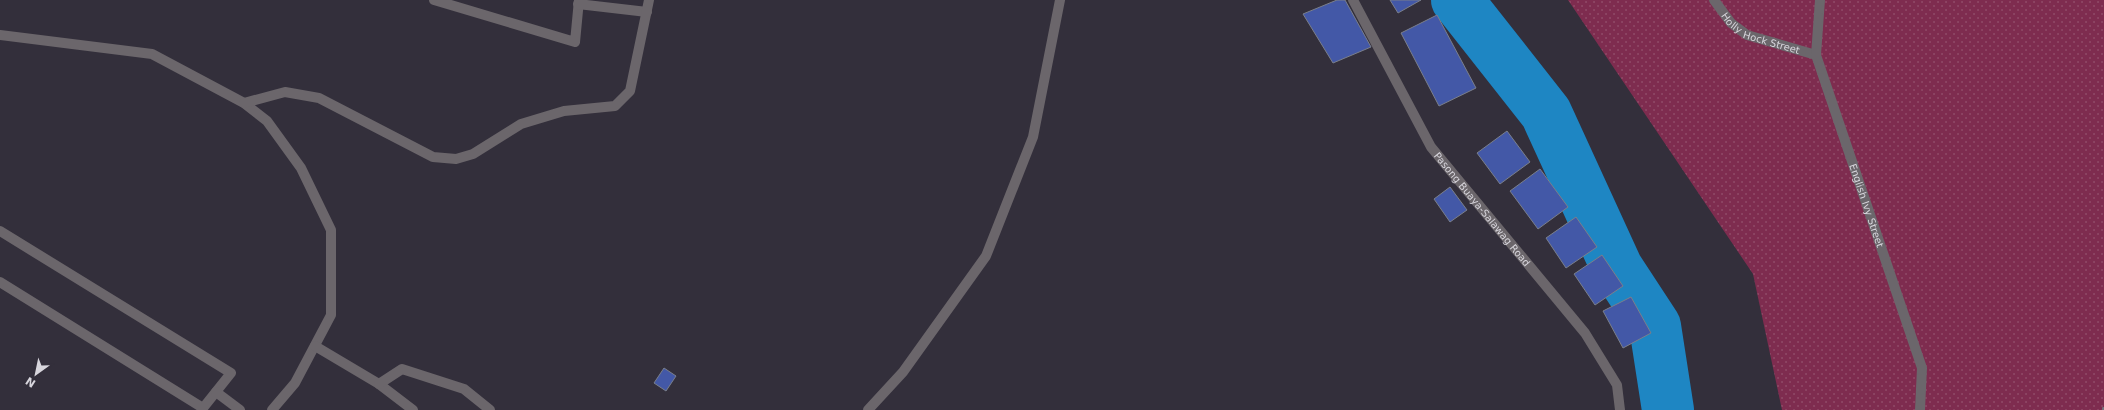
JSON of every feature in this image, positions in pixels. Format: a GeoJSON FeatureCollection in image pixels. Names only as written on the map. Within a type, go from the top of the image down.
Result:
{"type":"FeatureCollection","features":[{"type":"Feature","properties":{"kind":"street"},"geometry":{"type":"LineString","coordinates":[[434,0],[575,42],[579,2],[647,12]]}},
{"type":"Feature","properties":{"kind":"street"},"geometry":{"type":"LineString","coordinates":[[244,103],[285,92],[319,98],[433,157],[456,159],[473,154],[521,124],[564,111],[615,106],[630,91],[649,0]]}},
{"type":"Feature","properties":{"kind":"street"},"geometry":{"type":"LineString","coordinates":[[868,410],[903,372],[986,256],[1033,137],[1060,0]]}},
{"type":"Feature","properties":{"kind":"street","name":"Pasong Buaya-Salawag Road"},"geometry":{"type":"LineString","coordinates":[[1353,0],[1431,147],[1585,333],[1617,385],[1620,410]]}},
{"type":"Feature","properties":{"kind":"street","name":"Holly Hock Street"},"geometry":{"type":"LineString","coordinates":[[1714,0],[1731,23],[1747,35],[1816,55]]}},
{"type":"Feature","properties":{"kind":"street","name":"English Ivy Street"},"geometry":{"type":"LineString","coordinates":[[1820,0],[1816,55],[1922,368],[1920,410]]}},
{"type":"Feature","properties":{"kind":"street"},"geometry":{"type":"LineString","coordinates":[[0,35],[152,54],[244,103],[267,121],[302,168],[331,230],[331,315],[295,383],[272,410]]}},
{"type":"Feature","properties":{"kind":"street"},"geometry":{"type":"LineString","coordinates":[[0,230],[231,374],[203,408],[0,282]]}},
{"type":"Feature","properties":{"kind":"street"},"geometry":{"type":"LineString","coordinates":[[315,346],[379,384],[413,410]]}},
{"type":"Feature","properties":{"kind":"street"},"geometry":{"type":"LineString","coordinates":[[379,384],[402,369],[464,389],[490,410]]}},
{"type":"Feature","properties":{"kind":"street"},"geometry":{"type":"LineString","coordinates":[[216,392],[240,410]]}},
{"type":"Feature","properties":{"kind":"path"},"geometry":{"type":"LineString","coordinates":[[2103,410],[2104,406]]}},
{"type":"Feature","properties":{"kind":"shaded area"},"geometry":{"type":"Polygon","coordinates":[[[1568,0],[2104,0],[2104,410],[1782,410],[1753,274],[1568,0]]]}},
{"type":"Feature","properties":{"kind":"building"},"geometry":{"type":"Polygon","coordinates":[[[1337,0],[1345,0],[1371,47],[1333,63],[1303,14],[1337,0]]]}},
{"type":"Feature","properties":{"kind":"building"},"geometry":{"type":"Polygon","coordinates":[[[1390,0],[1421,0],[1398,13],[1390,0]]]}},
{"type":"Feature","properties":{"kind":"building"},"geometry":{"type":"Polygon","coordinates":[[[1437,15],[1476,88],[1439,106],[1401,33],[1437,15]]]}},
{"type":"Feature","properties":{"kind":"building"},"geometry":{"type":"Polygon","coordinates":[[[1507,131],[1530,162],[1500,184],[1477,153],[1507,131]]]}},
{"type":"Feature","properties":{"kind":"building"},"geometry":{"type":"Polygon","coordinates":[[[1540,169],[1568,207],[1538,229],[1510,191],[1540,169]]]}},
{"type":"Feature","properties":{"kind":"building"},"geometry":{"type":"Polygon","coordinates":[[[1450,187],[1467,210],[1450,222],[1434,199],[1450,187]]]}},
{"type":"Feature","properties":{"kind":"building"},"geometry":{"type":"Polygon","coordinates":[[[1576,217],[1597,247],[1566,268],[1546,238],[1576,217]]]}},
{"type":"Feature","properties":{"kind":"building"},"geometry":{"type":"Polygon","coordinates":[[[1602,255],[1623,286],[1595,305],[1574,274],[1602,255]]]}},
{"type":"Feature","properties":{"kind":"building"},"geometry":{"type":"Polygon","coordinates":[[[1631,297],[1651,333],[1623,348],[1603,311],[1631,297]]]}},
{"type":"Feature","properties":{"kind":"building"},"geometry":{"type":"Polygon","coordinates":[[[664,368],[676,376],[666,391],[654,383],[664,368]]]}},
{"type":"Feature","properties":{"kind":"waterway"},"geometry":{"type":"LineString","coordinates":[[1457,0],[1546,113],[1617,268],[1655,326],[1668,410]]}}]}
